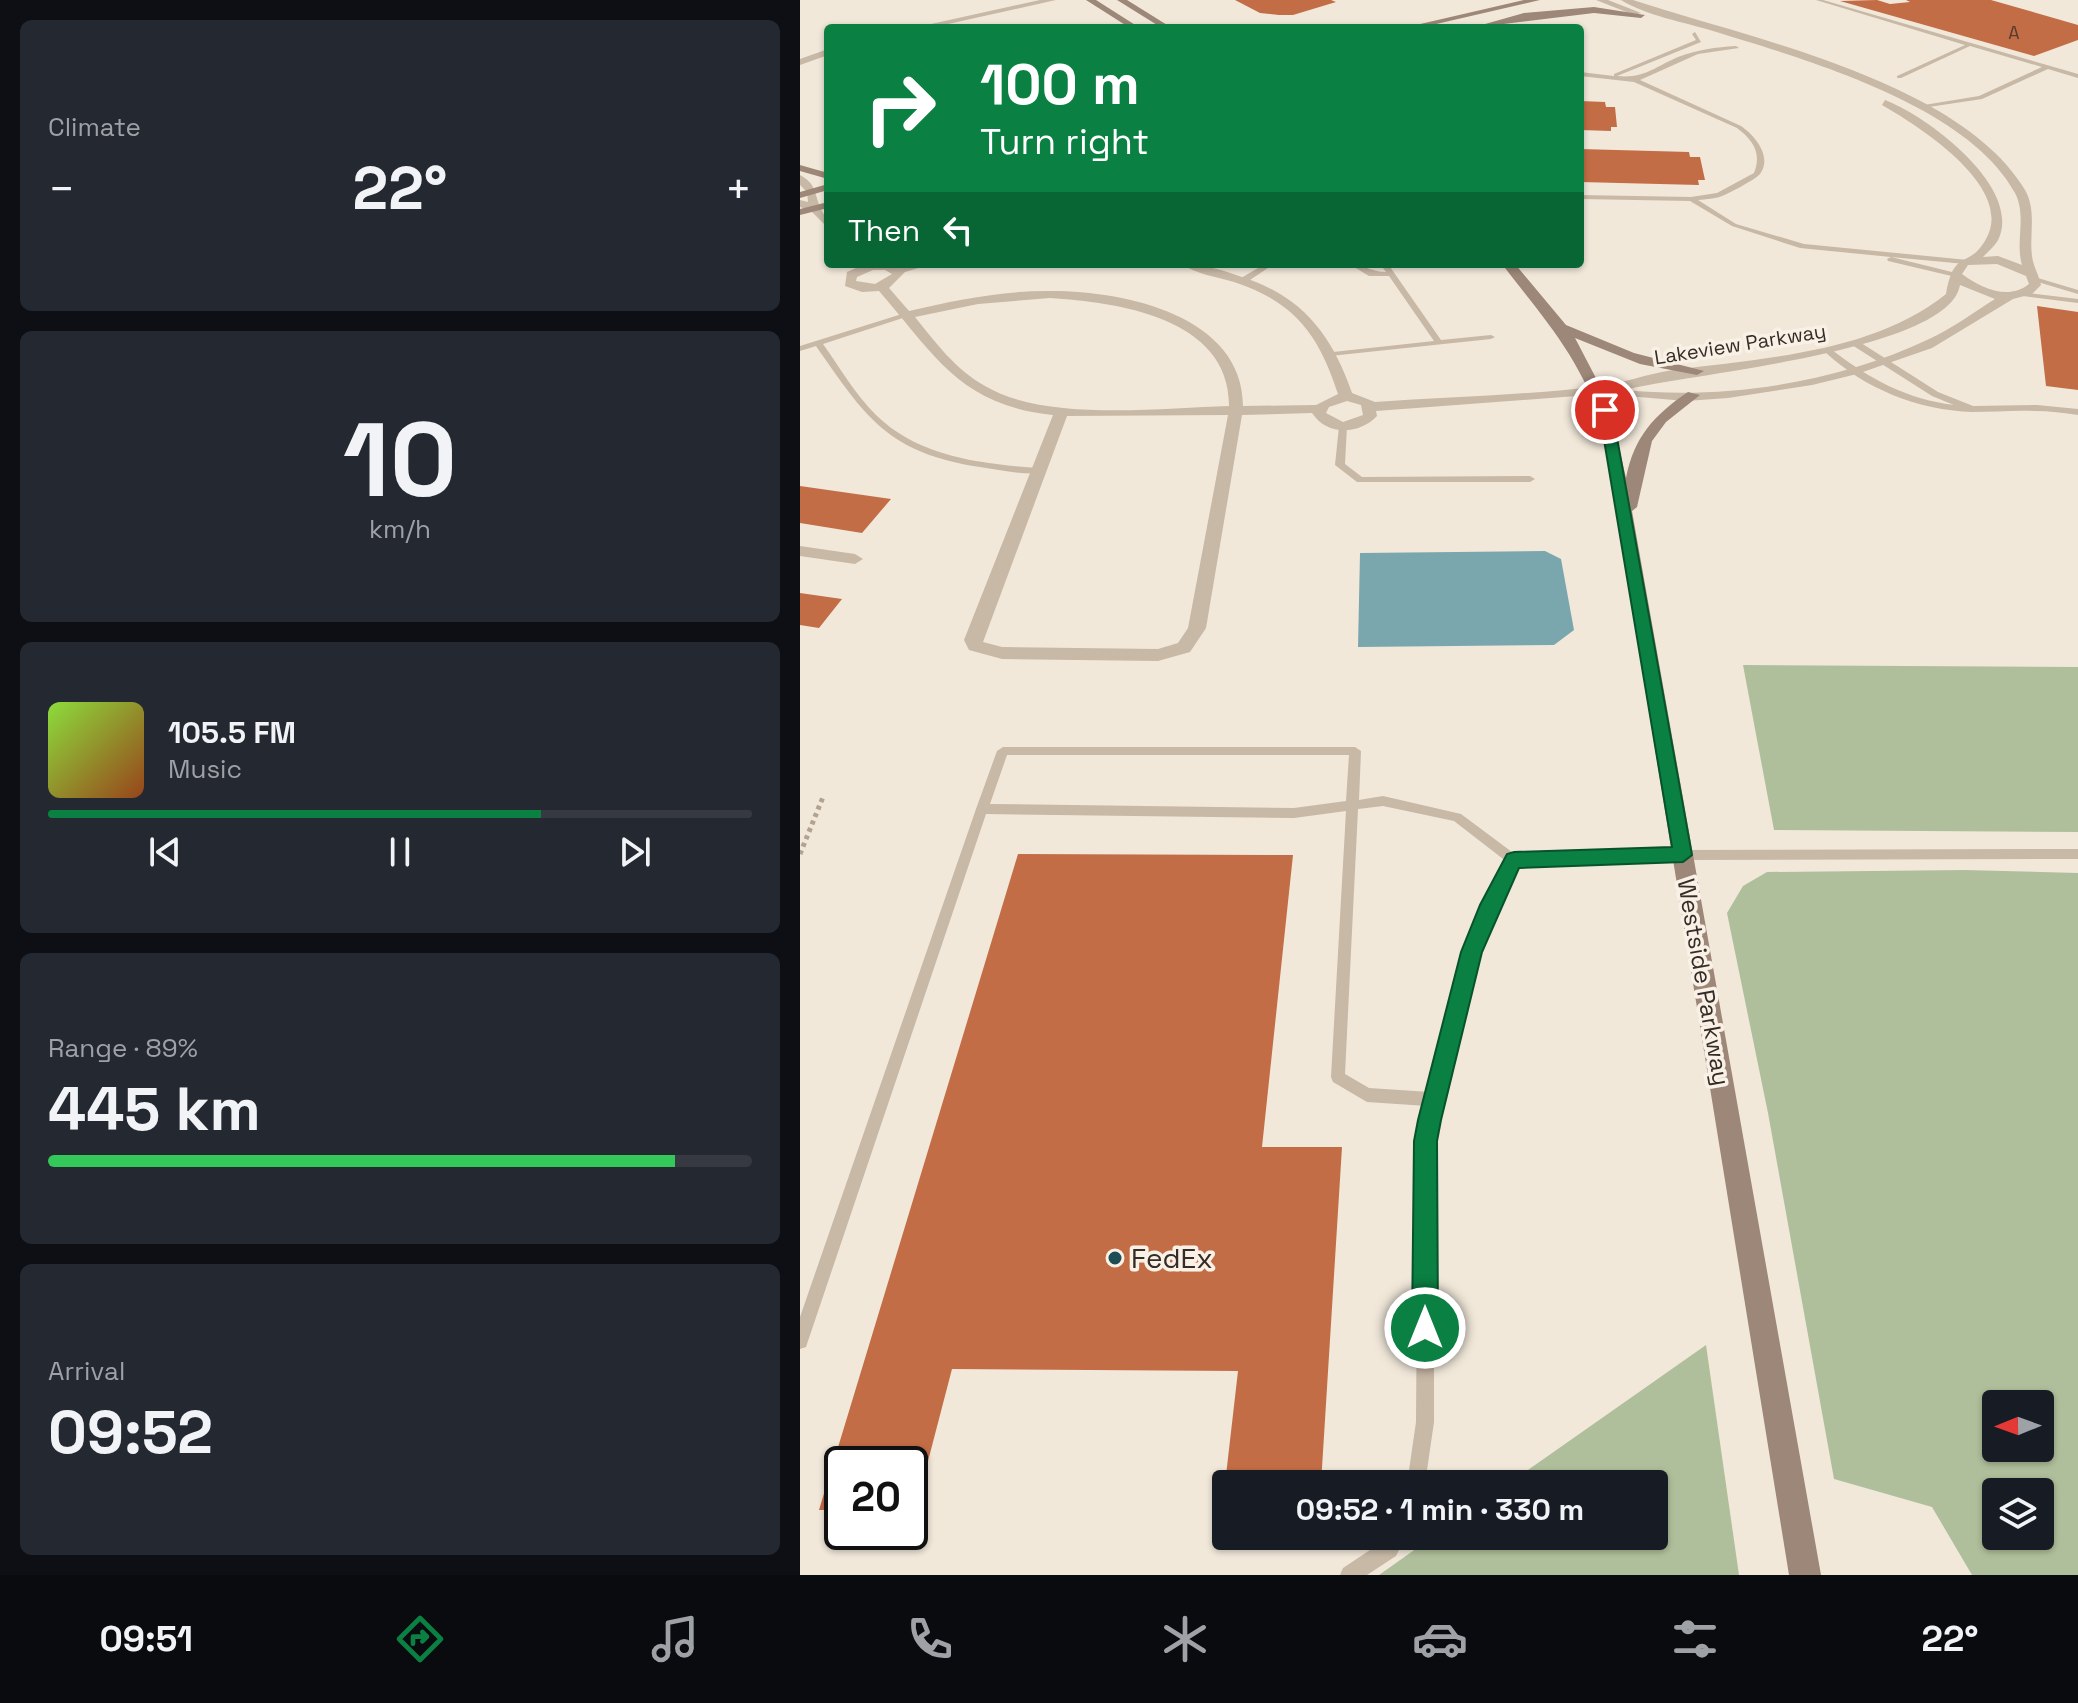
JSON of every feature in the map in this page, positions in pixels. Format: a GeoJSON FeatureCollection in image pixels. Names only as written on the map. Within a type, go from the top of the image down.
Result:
{"type":"FeatureCollection","features":[{"type":"Feature","properties":{"kind":"main road"},"geometry":{"type":"LineString","coordinates":[[1090,0],[1129,24]]}},
{"type":"Feature","properties":{"kind":"main road"},"geometry":{"type":"LineString","coordinates":[[1121,0],[1161,24]]}},
{"type":"Feature","properties":{"kind":"main road"},"geometry":{"type":"LineString","coordinates":[[1425,24],[1536,0]]}},
{"type":"Feature","properties":{"kind":"main road"},"geometry":{"type":"LineString","coordinates":[[1492,24],[1599,0]]}},
{"type":"Feature","properties":{"kind":"main road"},"geometry":{"type":"LineString","coordinates":[[1513,19],[1586,11],[1641,15]]}},
{"type":"Feature","properties":{"kind":"main road"},"geometry":{"type":"LineString","coordinates":[[800,168],[824,175]]}},
{"type":"Feature","properties":{"kind":"main road"},"geometry":{"type":"LineString","coordinates":[[800,212],[824,206]]}},
{"type":"Feature","properties":{"kind":"main road","name":"Westside Parkway"},"geometry":{"type":"LineString","coordinates":[[1511,268],[1578,348],[1600,390],[1610,428],[1805,1575]]}},
{"type":"Feature","properties":{"kind":"main road"},"geometry":{"type":"LineString","coordinates":[[1561,327],[1637,361],[1697,371]]}},
{"type":"Feature","properties":{"kind":"main road"},"geometry":{"type":"LineString","coordinates":[[1626,523],[1640,445],[1662,414],[1693,395]]}},
{"type":"Feature","properties":{"kind":"street"},"geometry":{"type":"LineString","coordinates":[[934,24],[1029,0]]}},
{"type":"Feature","properties":{"kind":"street"},"geometry":{"type":"LineString","coordinates":[[986,12],[1052,0]]}},
{"type":"Feature","properties":{"kind":"street"},"geometry":{"type":"LineString","coordinates":[[1599,0],[1750,53]]}},
{"type":"Feature","properties":{"kind":"street"},"geometry":{"type":"LineString","coordinates":[[1625,0],[1864,81],[1924,107],[1973,137],[2002,165],[2021,193],[2030,223],[2026,257],[2035,285],[2017,295],[1973,288],[1958,276]]}},
{"type":"Feature","properties":{"kind":"street"},"geometry":{"type":"LineString","coordinates":[[800,60],[824,53]]}},
{"type":"Feature","properties":{"kind":"street"},"geometry":{"type":"LineString","coordinates":[[1873,98],[1901,111],[1950,144],[1972,166],[1989,191],[1996,219],[1992,242],[1969,261]]}},
{"type":"Feature","properties":{"kind":"street"},"geometry":{"type":"LineString","coordinates":[[1901,111],[1924,107]]}},
{"type":"Feature","properties":{"kind":"street"},"geometry":{"type":"LineString","coordinates":[[800,178],[824,220]]}},
{"type":"Feature","properties":{"kind":"street"},"geometry":{"type":"LineString","coordinates":[[800,203],[815,209]]}},
{"type":"Feature","properties":{"kind":"street"},"geometry":{"type":"LineString","coordinates":[[1969,261],[2011,263],[2032,276]]}},
{"type":"Feature","properties":{"kind":"street","name":"Lakeview Parkway"},"geometry":{"type":"LineString","coordinates":[[1600,390],[1697,371],[1829,352],[1897,329],[1934,310],[1951,296],[1959,266],[1969,261]]}},
{"type":"Feature","properties":{"kind":"street"},"geometry":{"type":"LineString","coordinates":[[859,268],[851,275],[852,286],[881,286],[897,277],[897,270]]}},
{"type":"Feature","properties":{"kind":"street"},"geometry":{"type":"LineString","coordinates":[[890,268],[907,268]]}},
{"type":"Feature","properties":{"kind":"street"},"geometry":{"type":"LineString","coordinates":[[1202,268],[1244,280],[1297,308],[1316,328],[1333,354],[1346,396]]}},
{"type":"Feature","properties":{"kind":"street"},"geometry":{"type":"LineString","coordinates":[[881,286],[962,378],[1015,404],[1061,412],[1320,409],[1329,400],[1346,396],[1362,399],[1371,407],[1600,390]]}},
{"type":"Feature","properties":{"kind":"street"},"geometry":{"type":"LineString","coordinates":[[908,315],[978,299],[1037,294],[1124,303],[1176,321],[1213,345],[1232,373],[1235,410],[1197,628],[1192,641],[1172,653],[1002,653],[975,646],[973,640],[1061,412]]}},
{"type":"Feature","properties":{"kind":"street","name":"Lakeview Parkway"},"geometry":{"type":"LineString","coordinates":[[1600,390],[1648,398],[1693,395],[1779,386],[1853,371],[1969,324],[1986,309],[2017,295]]}},
{"type":"Feature","properties":{"kind":"street"},"geometry":{"type":"LineString","coordinates":[[1320,409],[1322,419],[1343,426],[1366,420],[1371,407]]}},
{"type":"Feature","properties":{"kind":"street"},"geometry":{"type":"LineString","coordinates":[[800,551],[855,559]]}},
{"type":"Feature","properties":{"kind":"lane"},"geometry":{"type":"LineString","coordinates":[[1818,0],[2078,76]]}},
{"type":"Feature","properties":{"kind":"lane"},"geometry":{"type":"LineString","coordinates":[[1616,75],[1699,41],[1695,34]]}},
{"type":"Feature","properties":{"kind":"lane"},"geometry":{"type":"LineString","coordinates":[[1899,77],[1971,44]]}},
{"type":"Feature","properties":{"kind":"lane"},"geometry":{"type":"LineString","coordinates":[[1635,80],[1685,56],[1717,47],[1736,48]]}},
{"type":"Feature","properties":{"kind":"lane"},"geometry":{"type":"LineString","coordinates":[[1924,107],[1980,98],[2047,67]]}},
{"type":"Feature","properties":{"kind":"lane"},"geometry":{"type":"LineString","coordinates":[[1584,74],[1616,75],[1635,80],[1739,127],[1752,137],[1761,163],[1757,174],[1719,195],[1691,199],[1584,197]]}},
{"type":"Feature","properties":{"kind":"lane"},"geometry":{"type":"LineString","coordinates":[[1691,199],[1756,235],[1803,246],[1969,261]]}},
{"type":"Feature","properties":{"kind":"lane"},"geometry":{"type":"LineString","coordinates":[[1873,252],[1958,276]]}},
{"type":"Feature","properties":{"kind":"lane"},"geometry":{"type":"LineString","coordinates":[[1244,280],[1264,268]]}},
{"type":"Feature","properties":{"kind":"lane"},"geometry":{"type":"LineString","coordinates":[[1361,268],[1372,274],[1392,274]]}},
{"type":"Feature","properties":{"kind":"lane"},"geometry":{"type":"LineString","coordinates":[[1387,268],[1437,340]]}},
{"type":"Feature","properties":{"kind":"lane"},"geometry":{"type":"LineString","coordinates":[[2032,276],[2078,292]]}},
{"type":"Feature","properties":{"kind":"lane"},"geometry":{"type":"LineString","coordinates":[[2017,295],[2078,301]]}},
{"type":"Feature","properties":{"kind":"lane"},"geometry":{"type":"LineString","coordinates":[[800,349],[908,315]]}},
{"type":"Feature","properties":{"kind":"lane"},"geometry":{"type":"LineString","coordinates":[[1333,354],[1437,340],[1491,337]]}},
{"type":"Feature","properties":{"kind":"lane"},"geometry":{"type":"LineString","coordinates":[[818,343],[874,418],[906,442],[949,458],[1039,471]]}},
{"type":"Feature","properties":{"kind":"lane"},"geometry":{"type":"LineString","coordinates":[[1855,343],[1935,394],[1972,409]]}},
{"type":"Feature","properties":{"kind":"lane"},"geometry":{"type":"LineString","coordinates":[[1829,352],[1891,395],[1916,403],[1972,409],[2037,408],[2078,412]]}},
{"type":"Feature","properties":{"kind":"lane"},"geometry":{"type":"LineString","coordinates":[[1343,426],[1340,465],[1360,480],[1530,479]]}},
{"type":"Feature","properties":{"kind":"lane"},"geometry":{"type":"LineString","coordinates":[[800,1341],[1003,751],[1355,751],[1338,1077],[1367,1095],[1433,1099]]}},
{"type":"Feature","properties":{"kind":"lane"},"geometry":{"type":"LineString","coordinates":[[982,809],[1294,813],[1383,801],[1457,817],[1514,860],[1683,855],[2078,854]]}},
{"type":"Feature","properties":{"kind":"lane"},"geometry":{"type":"LineString","coordinates":[[1420,1470],[1425,1422],[1426,1141],[1433,1099],[1478,932],[1514,860]]}},
{"type":"Feature","properties":{"kind":"lane"},"geometry":{"type":"LineString","coordinates":[[1350,1575],[1388,1550]]}},
{"type":"Feature","properties":{"kind":"path"},"geometry":{"type":"LineString","coordinates":[[800,854],[823,797]]}},
{"type":"Feature","properties":{"kind":"green space"},"geometry":{"type":"Polygon","coordinates":[[[1743,665],[2078,667],[2078,832],[1774,830],[1743,665]]]}},
{"type":"Feature","properties":{"kind":"green space"},"geometry":{"type":"Polygon","coordinates":[[[1964,870],[2078,873],[2078,1575],[1972,1575],[1932,1507],[1834,1479],[1768,1113],[1727,913],[1743,886],[1767,872],[1964,870]]]}},
{"type":"Feature","properties":{"kind":"green space"},"geometry":{"type":"Polygon","coordinates":[[[1706,1345],[1739,1575],[1379,1575],[1414,1550],[1668,1550],[1668,1470],[1528,1470],[1706,1345]]]}},
{"type":"Feature","properties":{"kind":"water"},"geometry":{"type":"Polygon","coordinates":[[[1545,551],[1561,559],[1574,630],[1554,645],[1358,647],[1360,553],[1545,551]]]}},
{"type":"Feature","properties":{"kind":"building"},"geometry":{"type":"Polygon","coordinates":[[[1235,0],[1336,2],[1293,15],[1279,15],[1260,13],[1235,0]]]}},
{"type":"Feature","properties":{"kind":"building"},"geometry":{"type":"Polygon","coordinates":[[[1877,0],[1890,4],[1910,2],[1906,0],[1991,0],[2078,25],[2078,40],[2034,56],[1840,1],[1877,0]]]}},
{"type":"Feature","properties":{"kind":"building"},"geometry":{"type":"Polygon","coordinates":[[[1584,101],[1605,102],[1606,107],[1615,107],[1617,127],[1611,127],[1611,131],[1584,130],[1584,101]]]}},
{"type":"Feature","properties":{"kind":"building"},"geometry":{"type":"Polygon","coordinates":[[[1584,149],[1689,152],[1690,157],[1700,157],[1705,180],[1698,180],[1699,185],[1584,182],[1584,149]]]}},
{"type":"Feature","properties":{"kind":"building"},"geometry":{"type":"Polygon","coordinates":[[[2037,306],[2078,312],[2078,390],[2046,386],[2037,306]]]}},
{"type":"Feature","properties":{"kind":"building"},"geometry":{"type":"Polygon","coordinates":[[[800,486],[891,499],[862,533],[800,523],[800,486]]]}},
{"type":"Feature","properties":{"kind":"building"},"geometry":{"type":"Polygon","coordinates":[[[800,593],[842,599],[819,628],[800,625],[800,593]]]}},
{"type":"Feature","properties":{"kind":"building","name":"FedEx"},"geometry":{"type":"Polygon","coordinates":[[[1018,854],[1293,855],[1262,1147],[1342,1147],[1322,1470],[1227,1470],[1238,1371],[952,1369],[928,1461],[928,1446],[838,1446],[1018,854]]]}},
{"type":"Feature","properties":{"kind":"building","name":"FedEx"},"geometry":{"type":"Polygon","coordinates":[[[824,1494],[824,1510],[819,1510],[824,1494]]]}},
{"type":"Feature","properties":{"kind":"place","name":"FedEx"},"geometry":{"type":"Point","coordinates":[1115,1258]}},
{"type":"Feature","properties":{"kind":"route"},"geometry":{"type":"LineString","coordinates":[[1425,1328],[1426,1141],[1429,1120],[1465,971],[1478,932],[1514,860],[1683,855],[1605,410]]}}]}
